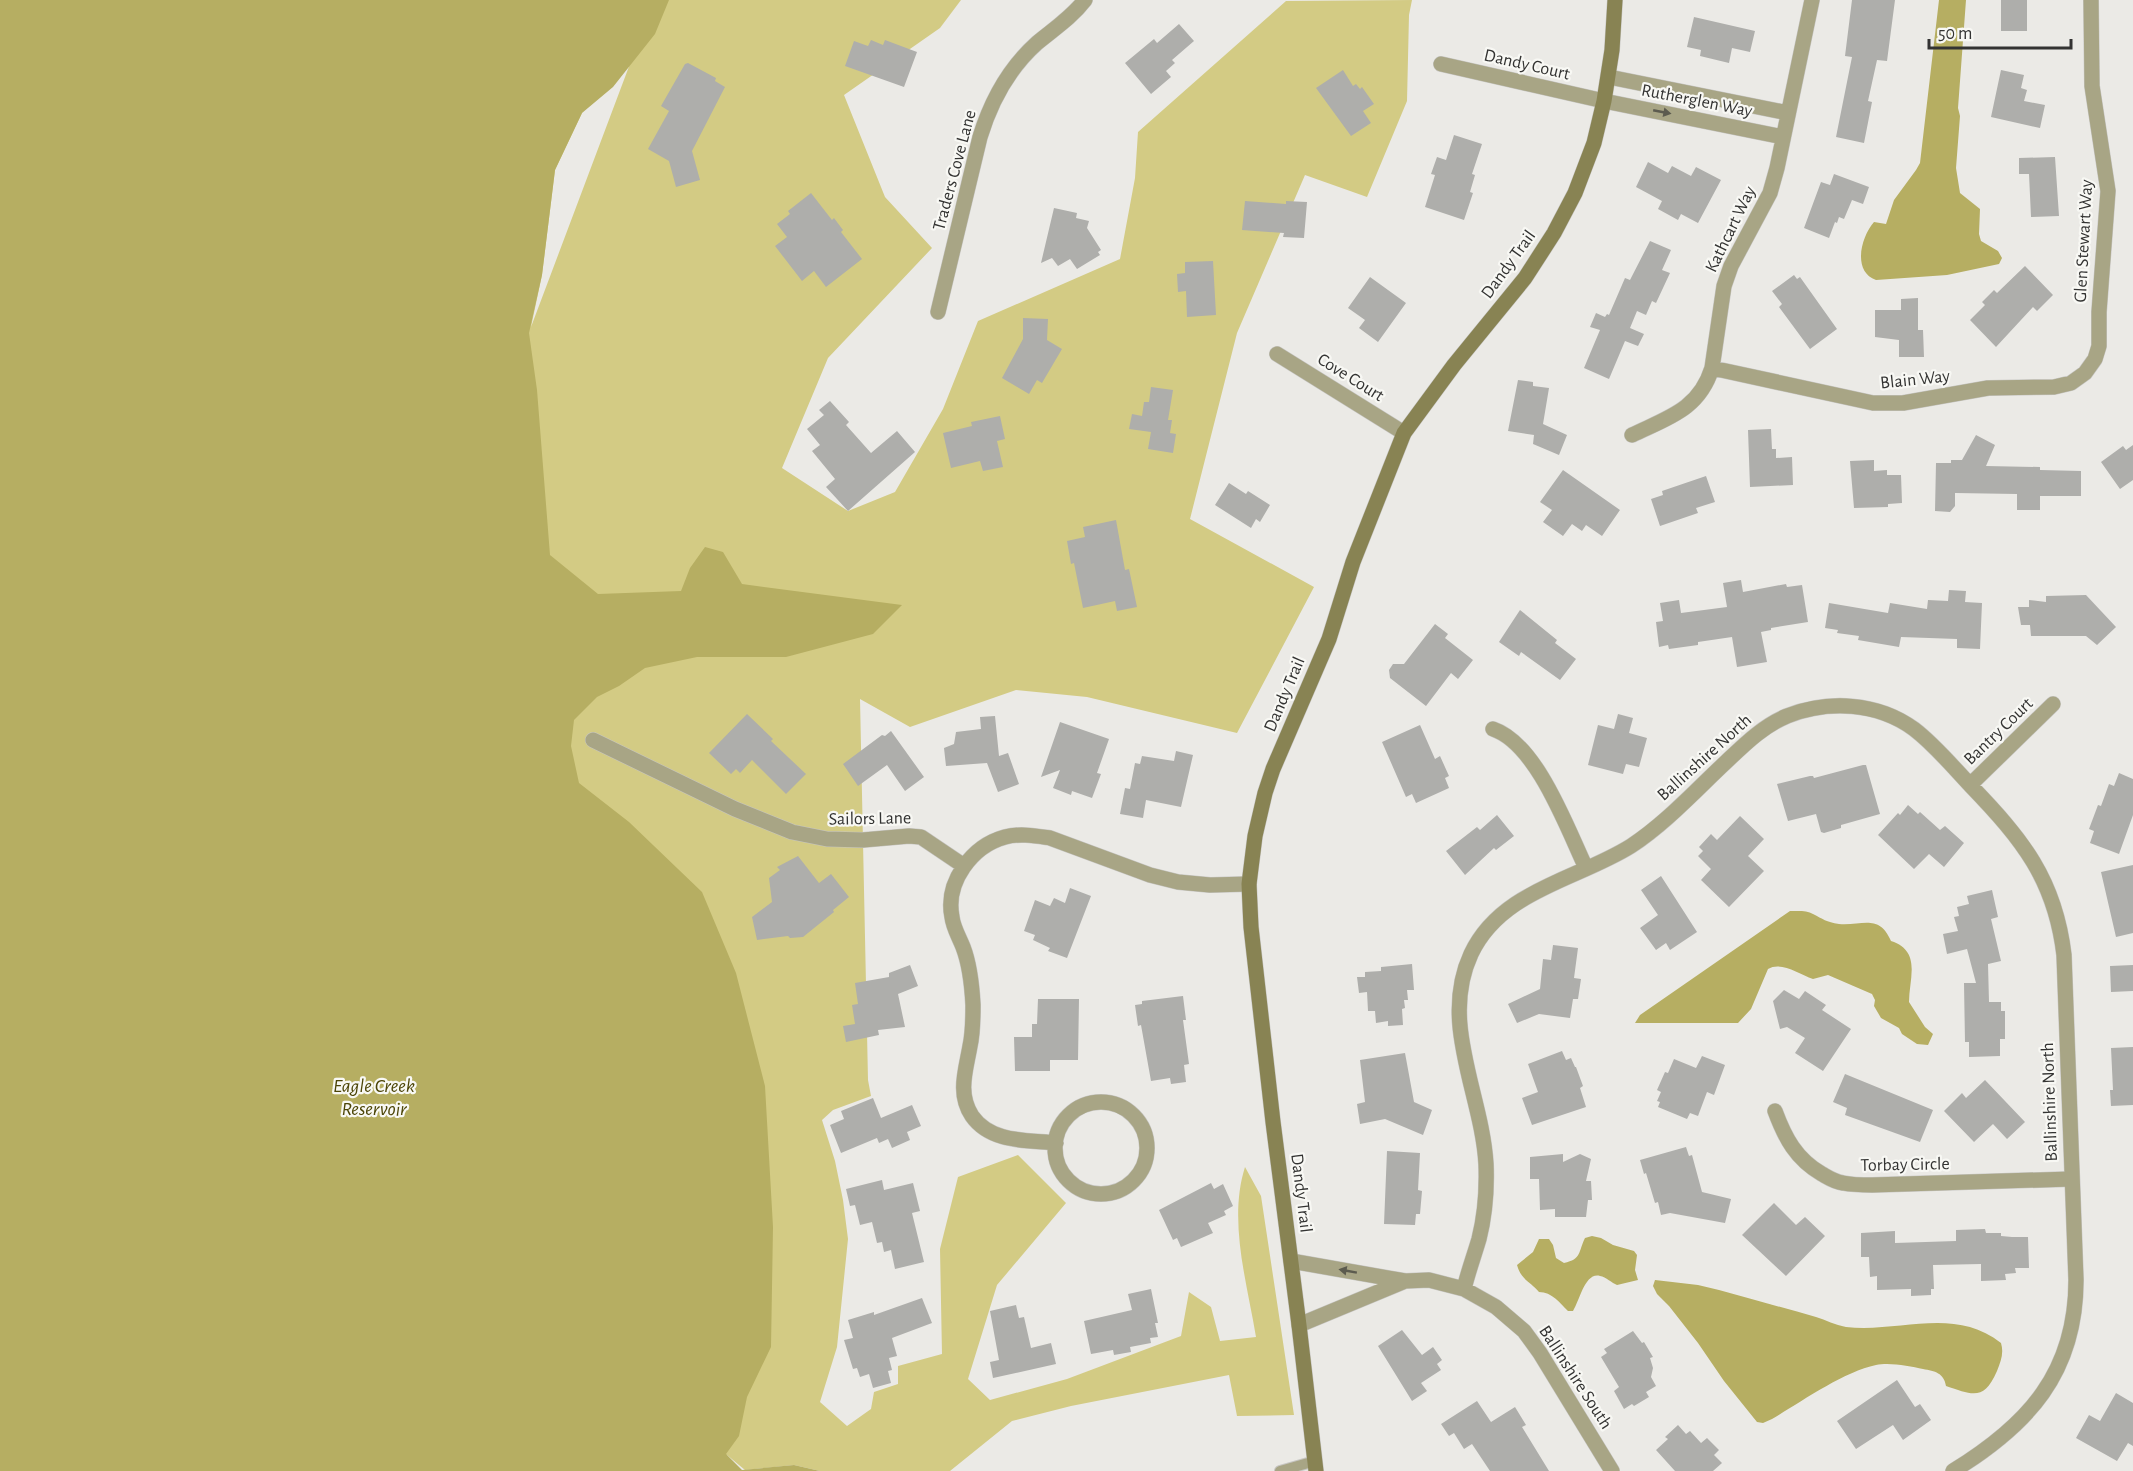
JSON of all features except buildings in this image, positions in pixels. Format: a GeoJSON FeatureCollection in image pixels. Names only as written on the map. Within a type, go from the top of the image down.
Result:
{"type":"FeatureCollection","features":[{"type":"Feature","properties":{"kind":"street","name":"Traders Cove Lane"},"geometry":{"type":"LineString","coordinates":[[938,312],[980,137],[990,110],[1018,63],[1085,0]]}},
{"type":"Feature","properties":{"kind":"street","name":"Dandy Trail"},"geometry":{"type":"LineString","coordinates":[[1315,1466],[1251,927],[1249,884],[1255,836],[1265,793],[1277,760],[1329,639],[1353,562],[1404,433],[1454,365],[1520,286],[1554,233],[1575,193],[1591,152],[1609,77],[1615,0]]}},
{"type":"Feature","properties":{"kind":"street","name":"Kathcart Way"},"geometry":{"type":"LineString","coordinates":[[1632,435],[1686,408],[1699,396],[1708,380],[1712,369],[1724,286],[1731,266],[1770,193],[1777,168],[1812,0]]}},
{"type":"Feature","properties":{"kind":"street","name":"Glen Stewart Way"},"geometry":{"type":"LineString","coordinates":[[2085,373],[2095,359],[2099,346],[2099,312],[2108,191],[2092,86],[2091,0]]}},
{"type":"Feature","properties":{"kind":"street","name":"Dandy Court"},"geometry":{"type":"LineString","coordinates":[[1441,64],[1604,101]]}},
{"type":"Feature","properties":{"kind":"street"},"geometry":{"type":"LineString","coordinates":[[1609,77],[1788,113]]}},
{"type":"Feature","properties":{"kind":"street","name":"Rutherglen Way"},"geometry":{"type":"LineString","coordinates":[[1604,101],[1783,137]]}},
{"type":"Feature","properties":{"kind":"street","name":"Cove Court"},"geometry":{"type":"LineString","coordinates":[[1277,354],[1404,433]]}},
{"type":"Feature","properties":{"kind":"street","name":"Blain Way"},"geometry":{"type":"LineString","coordinates":[[1712,369],[1873,403],[1916,402],[1988,388],[2062,386],[2085,373]]}},
{"type":"Feature","properties":{"kind":"street","name":"Bantry Court"},"geometry":{"type":"LineString","coordinates":[[1971,785],[2053,704]]}},
{"type":"Feature","properties":{"kind":"street","name":"Ballinshire North"},"geometry":{"type":"LineString","coordinates":[[1464,1289],[1480,1236],[1486,1182],[1483,1136],[1460,1030],[1458,1004],[1462,979],[1472,953],[1497,917],[1518,902],[1631,846],[1669,816],[1762,729],[1810,708],[1855,706],[1880,712],[1912,728],[1933,745],[2002,818],[2026,847],[2049,890],[2060,926],[2066,974],[2071,1179]]}},
{"type":"Feature","properties":{"kind":"street"},"geometry":{"type":"LineString","coordinates":[[1494,729],[1512,740],[1536,765],[1586,868]]}},
{"type":"Feature","properties":{"kind":"street","name":"Sailors Lane"},"geometry":{"type":"LineString","coordinates":[[593,740],[767,823],[792,832],[827,839],[921,837],[964,866]]}},
{"type":"Feature","properties":{"kind":"street"},"geometry":{"type":"LineString","coordinates":[[1056,1143],[1001,1137],[978,1122],[964,1098],[963,1081],[970,1045],[973,1001],[968,965],[952,917],[951,906],[954,886],[964,866],[983,848],[998,839],[1015,835],[1033,835],[1050,838],[1150,875],[1178,882],[1210,885],[1249,884]]}},
{"type":"Feature","properties":{"kind":"street"},"geometry":{"type":"LineString","coordinates":[[1092,1104],[1113,1104],[1131,1114],[1140,1124],[1147,1144],[1146,1158],[1137,1177],[1126,1186],[1113,1192],[1092,1193],[1079,1188],[1064,1174],[1057,1159],[1056,1143],[1060,1129],[1072,1113],[1092,1104]]}},
{"type":"Feature","properties":{"kind":"street","name":"Torbay Circle"},"geometry":{"type":"LineString","coordinates":[[1775,1112],[1784,1136],[1808,1166],[1844,1184],[2071,1179]]}},
{"type":"Feature","properties":{"kind":"street"},"geometry":{"type":"LineString","coordinates":[[1953,1471],[1984,1452],[2018,1424],[2041,1396],[2058,1365],[2070,1332],[2076,1288],[2071,1179]]}},
{"type":"Feature","properties":{"kind":"street"},"geometry":{"type":"LineString","coordinates":[[1291,1261],[1405,1281]]}},
{"type":"Feature","properties":{"kind":"street","name":"Ballinshire South"},"geometry":{"type":"LineString","coordinates":[[1299,1325],[1405,1281],[1429,1280],[1464,1289],[1496,1307],[1524,1331],[1540,1353],[1612,1471]]}},
{"type":"Feature","properties":{"kind":"lane"},"geometry":{"type":"LineString","coordinates":[[1280,1471],[1315,1466]]}},
{"type":"Feature","properties":{"kind":"shaded area","name":"Eagle Creek Reservoir"},"geometry":{"type":"Polygon","coordinates":[[[0,0],[582,113],[555,170],[542,275],[531,327],[654,0],[961,0],[940,28],[844,95],[885,197],[932,248],[828,358],[782,468],[848,511],[895,492],[943,409],[978,321],[1120,259],[1135,178],[1138,132],[1286,1],[1412,0],[1409,15],[1407,101],[1367,197],[1305,175],[1237,333],[1190,519],[1314,587],[1237,733],[1087,697],[1016,690],[910,727],[860,699],[868,1080],[871,1096],[833,1110],[822,1120],[835,1161],[848,1239],[837,1347],[820,1402],[847,1426],[871,1409],[874,1392],[898,1384],[898,1366],[942,1354],[940,1249],[958,1177],[1018,1155],[1066,1203],[997,1285],[968,1379],[990,1400],[1067,1379],[1181,1336],[1189,1292],[1211,1307],[1220,1341],[1256,1337],[1244,1273],[1239,1230],[1240,1188],[1245,1167],[1261,1196],[1294,1415],[1237,1416],[1229,1375],[1071,1406],[1012,1421],[950,1471],[820,1471],[794,1465],[745,1470],[727,1455],[0,1471],[0,0]]]}},
{"type":"Feature","properties":{"kind":"water","name":"Eagle Creek Reservoir"},"geometry":{"type":"Polygon","coordinates":[[[0,0],[669,0],[655,34],[613,87],[582,113],[555,170],[542,275],[529,333],[537,390],[550,555],[598,594],[681,591],[690,568],[705,547],[723,552],[742,584],[902,605],[873,634],[786,657],[697,657],[645,668],[619,686],[597,697],[574,720],[571,746],[579,783],[629,822],[702,892],[736,973],[765,1086],[773,1227],[771,1347],[747,1397],[739,1436],[726,1454],[742,1470],[794,1465],[820,1471],[0,1471],[0,0]]]}},
{"type":"Feature","properties":{"kind":"water"},"geometry":{"type":"Polygon","coordinates":[[[1939,0],[1966,0],[1956,168],[1960,193],[1980,209],[1981,241],[1998,251],[2002,258],[1999,264],[1947,275],[1876,280],[1868,276],[1864,269],[1861,253],[1869,228],[1874,222],[1886,224],[1894,200],[1920,163],[1939,0]]]}},
{"type":"Feature","properties":{"kind":"water"},"geometry":{"type":"Polygon","coordinates":[[[1790,911],[1808,912],[1839,924],[1875,924],[1886,932],[1891,941],[1901,946],[1907,952],[1912,967],[1909,1002],[1925,1027],[1933,1034],[1928,1045],[1917,1044],[1902,1034],[1899,1028],[1881,1018],[1874,1006],[1875,1000],[1872,994],[1828,975],[1813,979],[1779,966],[1768,969],[1751,1009],[1738,1023],[1635,1023],[1640,1015],[1790,911]]]}},
{"type":"Feature","properties":{"kind":"water"},"geometry":{"type":"Polygon","coordinates":[[[1592,1236],[1634,1251],[1637,1255],[1635,1270],[1638,1280],[1617,1285],[1602,1277],[1590,1278],[1573,1311],[1568,1311],[1552,1296],[1539,1292],[1519,1270],[1517,1265],[1533,1252],[1539,1239],[1549,1239],[1556,1258],[1564,1263],[1577,1257],[1585,1238],[1592,1236]]]}},
{"type":"Feature","properties":{"kind":"water"},"geometry":{"type":"Polygon","coordinates":[[[1655,1280],[1719,1290],[1846,1327],[1886,1327],[1926,1323],[1965,1326],[1983,1332],[2001,1343],[2002,1357],[1992,1381],[1977,1393],[1964,1392],[1946,1386],[1938,1373],[1900,1365],[1881,1364],[1850,1374],[1772,1419],[1763,1423],[1757,1422],[1724,1381],[1698,1343],[1657,1294],[1653,1286],[1655,1280]]]}}]}
